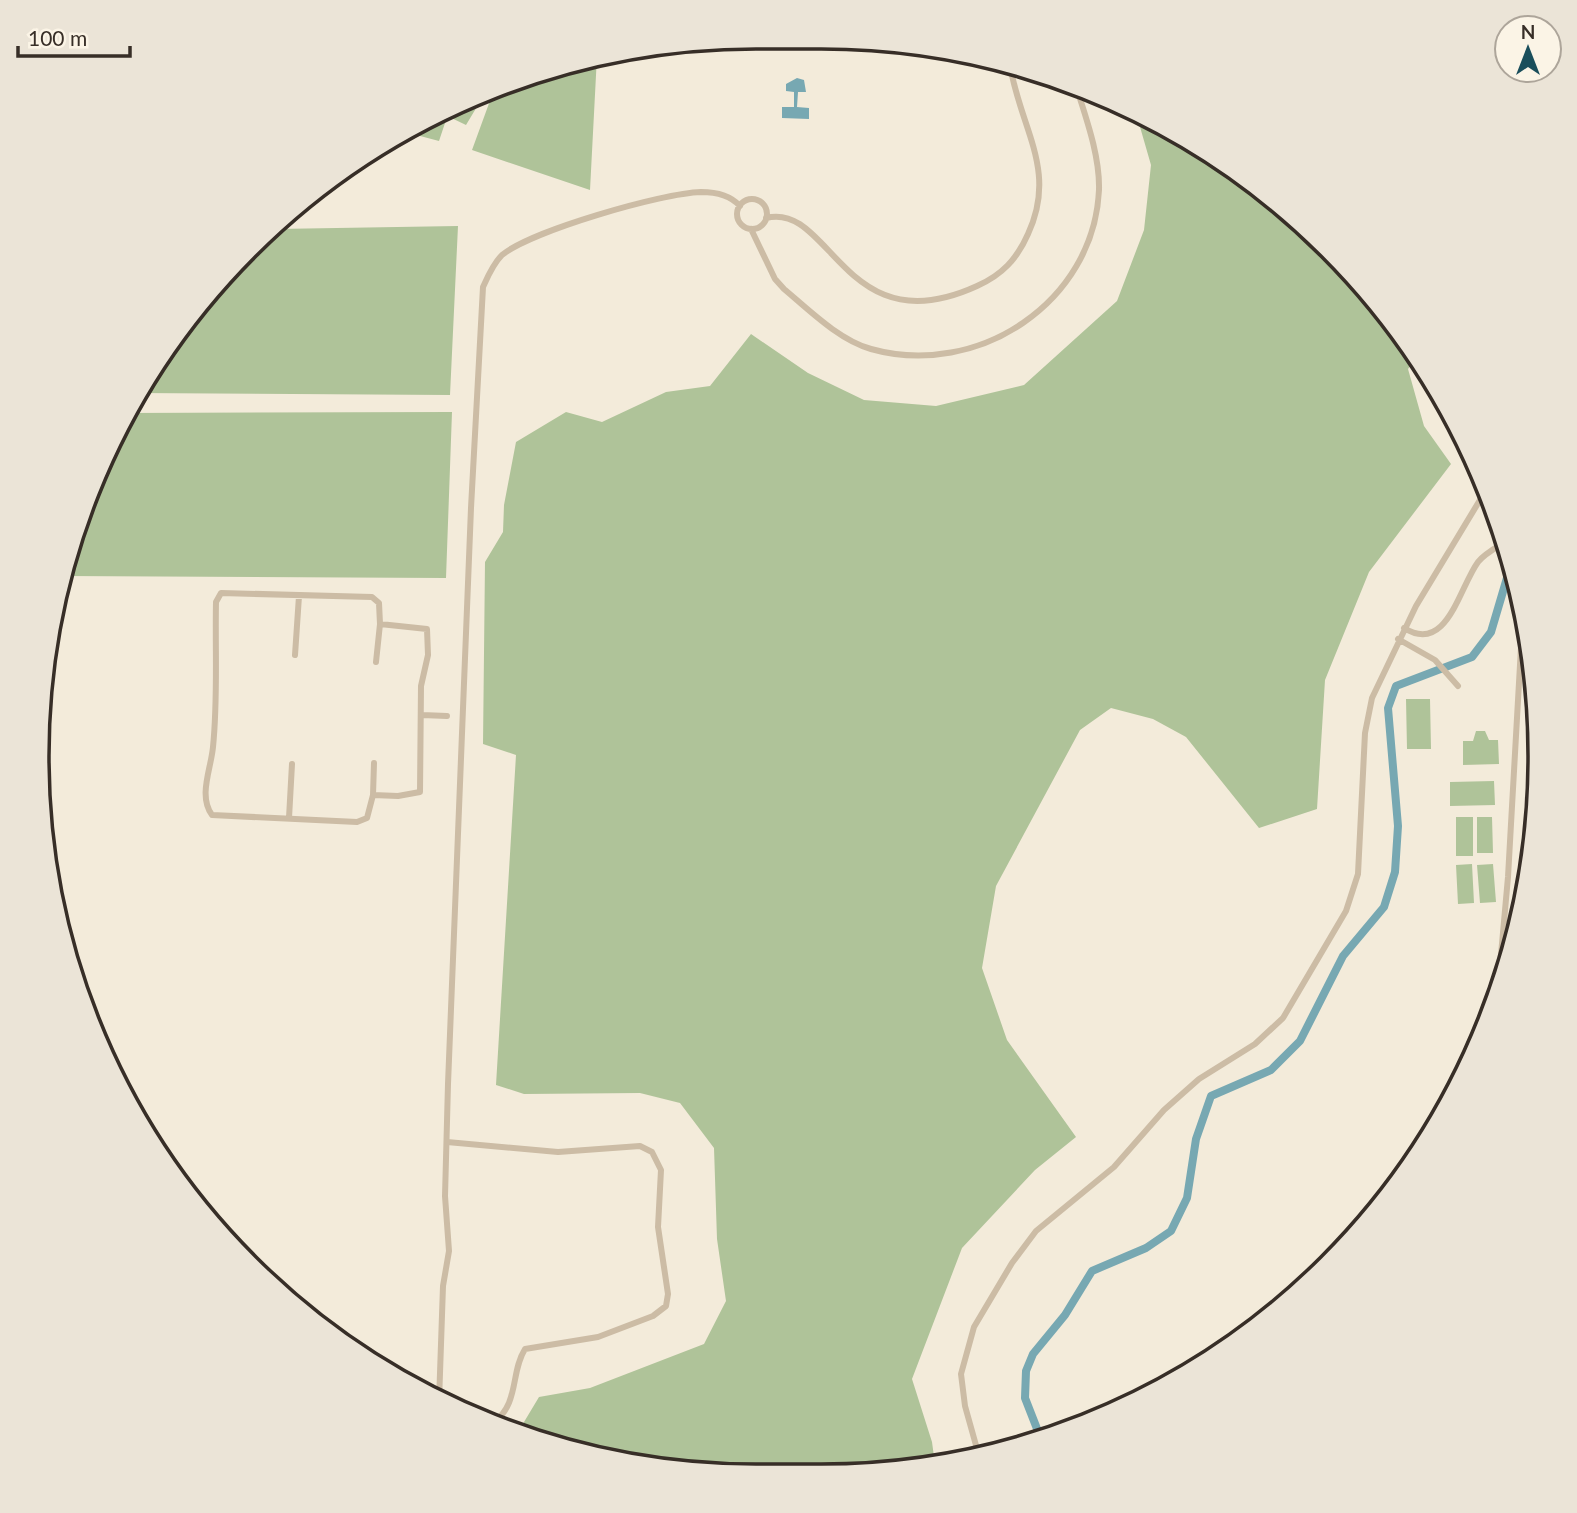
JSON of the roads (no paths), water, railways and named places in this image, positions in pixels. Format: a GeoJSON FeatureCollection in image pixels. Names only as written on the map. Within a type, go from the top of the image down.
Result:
{"type":"FeatureCollection","features":[{"type":"Feature","properties":{"kind":"street"},"geometry":{"type":"LineString","coordinates":[[766,218],[778,215],[794,219],[810,231],[850,275],[864,286],[892,298],[940,300],[986,282],[1014,260],[1035,220],[1041,199],[1037,161],[1015,95],[1012,75]]}},
{"type":"Feature","properties":{"kind":"street"},"geometry":{"type":"LineString","coordinates":[[751,229],[775,279],[784,289],[849,340],[869,349],[890,353],[938,355],[965,350],[1014,332],[1052,300],[1081,259],[1095,220],[1099,169],[1080,99]]}},
{"type":"Feature","properties":{"kind":"street"},"geometry":{"type":"LineString","coordinates":[[439,1389],[443,1286],[449,1251],[445,1207],[447,1142],[471,508],[483,287],[492,267],[502,256],[546,231],[661,199],[700,192],[733,198],[740,206]]}},
{"type":"Feature","properties":{"kind":"street"},"geometry":{"type":"LineString","coordinates":[[748,200],[758,201],[765,208],[766,218],[762,225],[751,229],[742,226],[737,218],[740,206],[748,200]]}},
{"type":"Feature","properties":{"kind":"street"},"geometry":{"type":"LineString","coordinates":[[976,1446],[965,1406],[961,1374],[965,1351],[974,1327],[1012,1263],[1036,1231],[1114,1167],[1164,1110],[1199,1079],[1255,1044],[1283,1018],[1346,911],[1358,874],[1368,709],[1398,639],[1480,501]]}},
{"type":"Feature","properties":{"kind":"street"},"geometry":{"type":"LineString","coordinates":[[1404,628],[1415,635],[1427,636],[1442,627],[1479,560],[1496,548]]}},
{"type":"Feature","properties":{"kind":"street"},"geometry":{"type":"LineString","coordinates":[[374,763],[373,794],[367,818],[357,821],[212,815],[206,807],[207,774],[213,748],[216,598],[221,593],[372,597],[379,603],[376,662]]}},
{"type":"Feature","properties":{"kind":"street"},"geometry":{"type":"LineString","coordinates":[[295,655],[299,596]]}},
{"type":"Feature","properties":{"kind":"street"},"geometry":{"type":"LineString","coordinates":[[373,794],[398,796],[420,792],[421,686],[429,633],[424,627],[380,624]]}},
{"type":"Feature","properties":{"kind":"street"},"geometry":{"type":"LineString","coordinates":[[1398,639],[1435,660],[1458,686]]}},
{"type":"Feature","properties":{"kind":"street"},"geometry":{"type":"LineString","coordinates":[[1502,947],[1520,652]]}},
{"type":"Feature","properties":{"kind":"street"},"geometry":{"type":"LineString","coordinates":[[422,715],[447,716]]}},
{"type":"Feature","properties":{"kind":"street"},"geometry":{"type":"LineString","coordinates":[[289,818],[292,764]]}},
{"type":"Feature","properties":{"kind":"street"},"geometry":{"type":"LineString","coordinates":[[447,1142],[558,1152],[640,1146],[652,1152],[661,1170],[658,1227],[668,1294],[666,1306],[653,1316],[598,1337],[525,1349],[521,1356],[513,1396],[508,1408],[501,1415]]}},
{"type":"Feature","properties":{"kind":"water"},"geometry":{"type":"Polygon","coordinates":[[[797,78],[804,80],[806,92],[798,92],[797,107],[809,108],[809,119],[782,118],[782,107],[794,107],[794,92],[786,91],[786,84],[797,78]]]}},
{"type":"Feature","properties":{"kind":"waterway"},"geometry":{"type":"LineString","coordinates":[[1037,1429],[1025,1398],[1026,1371],[1033,1354],[1065,1315],[1092,1271],[1146,1248],[1171,1231],[1187,1198],[1196,1139],[1211,1096],[1271,1070],[1300,1041],[1343,956],[1384,907],[1395,872],[1398,826],[1388,708],[1396,686],[1472,657],[1491,632],[1506,582]]}}]}
